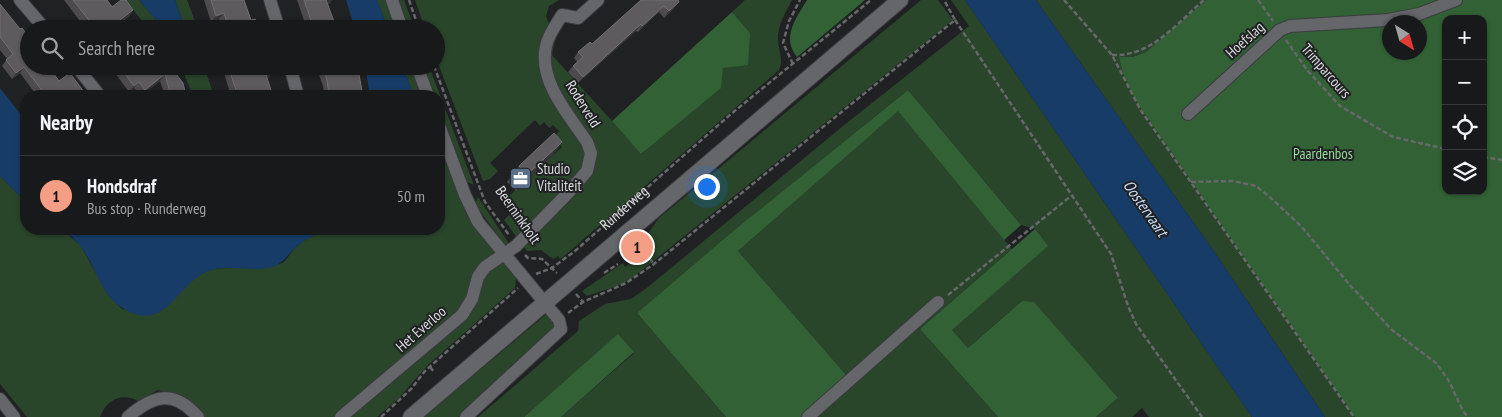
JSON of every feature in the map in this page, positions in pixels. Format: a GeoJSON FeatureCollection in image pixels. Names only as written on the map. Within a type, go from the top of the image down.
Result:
{"type":"FeatureCollection","features":[{"type":"Feature","properties":{"kind":"street"},"geometry":{"type":"LineString","coordinates":[[20,0],[37,20]]}},
{"type":"Feature","properties":{"kind":"street"},"geometry":{"type":"LineString","coordinates":[[270,0],[276,20]]}},
{"type":"Feature","properties":{"kind":"street"},"geometry":{"type":"LineString","coordinates":[[392,0],[399,20]]}},
{"type":"Feature","properties":{"kind":"street","name":"Roderveld"},"geometry":{"type":"LineString","coordinates":[[505,255],[568,194],[587,171],[591,153],[587,142],[549,80],[544,61],[546,44],[562,15],[578,18],[598,0]]}},
{"type":"Feature","properties":{"kind":"street","name":"Runderweg"},"geometry":{"type":"LineString","coordinates":[[411,417],[546,304],[900,0]]}},
{"type":"Feature","properties":{"kind":"street","name":"Hoefslag"},"geometry":{"type":"LineString","coordinates":[[1188,114],[1280,30],[1307,24],[1388,20],[1419,14],[1456,0]]}},
{"type":"Feature","properties":{"kind":"street"},"geometry":{"type":"LineString","coordinates":[[83,75],[95,90]]}},
{"type":"Feature","properties":{"kind":"street"},"geometry":{"type":"LineString","coordinates":[[292,75],[296,90]]}},
{"type":"Feature","properties":{"kind":"street"},"geometry":{"type":"LineString","coordinates":[[420,75],[426,90]]}},
{"type":"Feature","properties":{"kind":"street"},"geometry":{"type":"LineString","coordinates":[[445,141],[465,195],[478,222],[546,304],[558,320],[561,329],[466,417]]}},
{"type":"Feature","properties":{"kind":"street","name":"Het Everloo"},"geometry":{"type":"LineString","coordinates":[[341,417],[462,315],[472,299],[478,277],[485,267],[505,255]]}},
{"type":"Feature","properties":{"kind":"street"},"geometry":{"type":"LineString","coordinates":[[808,417],[938,302]]}},
{"type":"Feature","properties":{"kind":"street"},"geometry":{"type":"LineString","coordinates":[[128,417],[154,398],[167,398],[187,404],[198,417]]}},
{"type":"Feature","properties":{"kind":"street"},"geometry":{"type":"LineString","coordinates":[[0,399],[14,417]]}},
{"type":"Feature","properties":{"kind":"path"},"geometry":{"type":"LineString","coordinates":[[408,0],[416,20]]}},
{"type":"Feature","properties":{"kind":"path"},"geometry":{"type":"LineString","coordinates":[[793,64],[783,43],[789,21],[800,0]]}},
{"type":"Feature","properties":{"kind":"path","name":"Runderweg"},"geometry":{"type":"LineString","coordinates":[[382,417],[411,389],[430,367],[527,280],[552,268],[575,251],[731,114],[871,0]]}},
{"type":"Feature","properties":{"kind":"path"},"geometry":{"type":"LineString","coordinates":[[944,0],[955,20],[1111,254],[1136,324],[1202,417]]}},
{"type":"Feature","properties":{"kind":"path"},"geometry":{"type":"LineString","coordinates":[[1064,0],[1112,55],[1134,100],[1354,417]]}},
{"type":"Feature","properties":{"kind":"path"},"geometry":{"type":"LineString","coordinates":[[1112,55],[1134,54],[1148,48],[1204,0]]}},
{"type":"Feature","properties":{"kind":"path","name":"Trimparcours"},"geometry":{"type":"LineString","coordinates":[[1258,0],[1307,70],[1340,106],[1393,137],[1442,148]]}},
{"type":"Feature","properties":{"kind":"path"},"geometry":{"type":"LineString","coordinates":[[558,320],[583,302],[626,283],[654,264],[955,20]]}},
{"type":"Feature","properties":{"kind":"path","name":"Beerninkholt"},"geometry":{"type":"LineString","coordinates":[[437,75],[443,90]]}},
{"type":"Feature","properties":{"kind":"path","name":"Beerninkholt"},"geometry":{"type":"LineString","coordinates":[[445,95],[485,202],[516,246],[528,258],[542,258],[583,302]]}},
{"type":"Feature","properties":{"kind":"path"},"geometry":{"type":"LineString","coordinates":[[1487,158],[1502,160]]}},
{"type":"Feature","properties":{"kind":"path"},"geometry":{"type":"LineString","coordinates":[[1190,182],[1234,181],[1256,186],[1272,199],[1302,227],[1348,283],[1392,330],[1436,363],[1450,381],[1463,411],[1468,417]]}},
{"type":"Feature","properties":{"kind":"path"},"geometry":{"type":"LineString","coordinates":[[938,302],[1071,196]]}},
{"type":"Feature","properties":{"kind":"path"},"geometry":{"type":"LineString","coordinates":[[640,247],[654,264]]}},
{"type":"Feature","properties":{"kind":"path"},"geometry":{"type":"LineString","coordinates":[[430,367],[434,372]]}},
{"type":"Feature","properties":{"kind":"green space"},"geometry":{"type":"Polygon","coordinates":[[[125,0],[139,0],[156,20],[142,20],[125,0]]]}},
{"type":"Feature","properties":{"kind":"green space"},"geometry":{"type":"Polygon","coordinates":[[[175,0],[187,0],[195,20],[182,20],[175,0]]]}},
{"type":"Feature","properties":{"kind":"green space"},"geometry":{"type":"Polygon","coordinates":[[[377,0],[386,0],[393,20],[385,20],[377,0]]]}},
{"type":"Feature","properties":{"kind":"green space"},"geometry":{"type":"Polygon","coordinates":[[[399,0],[404,0],[412,20],[406,20],[399,0]]]}},
{"type":"Feature","properties":{"kind":"green space"},"geometry":{"type":"Polygon","coordinates":[[[415,0],[559,0],[549,6],[546,16],[550,27],[540,49],[552,79],[548,52],[557,31],[552,55],[642,154],[722,68],[750,33],[732,12],[745,0],[792,0],[778,33],[781,62],[779,70],[560,259],[558,256],[553,259],[541,250],[527,251],[504,220],[516,208],[507,198],[562,147],[553,138],[559,131],[553,125],[549,128],[544,122],[540,126],[535,120],[490,163],[498,171],[490,179],[483,181],[442,75],[445,75],[445,20],[422,20],[415,0]]]}},
{"type":"Feature","properties":{"kind":"green space"},"geometry":{"type":"Polygon","coordinates":[[[807,0],[865,0],[797,57],[792,50],[790,35],[795,21],[807,0]]]}},
{"type":"Feature","properties":{"kind":"green space"},"geometry":{"type":"Polygon","coordinates":[[[921,0],[938,0],[953,20],[631,279],[587,296],[582,291],[623,263],[625,267],[646,250],[641,243],[659,218],[921,0]]]}},
{"type":"Feature","properties":{"kind":"green space"},"geometry":{"type":"Polygon","coordinates":[[[951,0],[965,0],[1252,417],[1149,417],[1142,408],[1132,417],[1096,417],[1117,399],[1022,301],[968,348],[952,330],[1035,229],[1021,225],[908,90],[733,231],[637,313],[726,417],[561,417],[634,353],[618,335],[524,417],[478,417],[578,331],[579,321],[605,304],[631,299],[648,287],[843,126],[969,26],[951,0]]]}},
{"type":"Feature","properties":{"kind":"green space"},"geometry":{"type":"Polygon","coordinates":[[[1036,0],[1206,0],[1146,52],[1131,57],[1119,57],[1136,101],[1355,417],[1325,417],[1215,253],[1036,0]]]}},
{"type":"Feature","properties":{"kind":"green space","name":"Paardenbos"},"geometry":{"type":"Polygon","coordinates":[[[1206,0],[1502,0],[1502,417],[1355,417],[1136,101],[1123,73],[1119,57],[1132,57],[1146,52],[1206,0]]]}},
{"type":"Feature","properties":{"kind":"green space"},"geometry":{"type":"Polygon","coordinates":[[[732,12],[750,33],[748,65],[723,68],[721,88],[641,154],[612,121],[732,12]]]}},
{"type":"Feature","properties":{"kind":"green space"},"geometry":{"type":"Polygon","coordinates":[[[185,75],[207,75],[212,90],[191,90],[185,75]]]}},
{"type":"Feature","properties":{"kind":"green space"},"geometry":{"type":"Polygon","coordinates":[[[406,75],[414,75],[420,90],[412,90],[406,75]]]}},
{"type":"Feature","properties":{"kind":"green space"},"geometry":{"type":"Polygon","coordinates":[[[427,75],[432,75],[438,90],[433,90],[427,75]]]}},
{"type":"Feature","properties":{"kind":"green space"},"geometry":{"type":"Polygon","coordinates":[[[908,90],[1021,225],[1004,240],[898,111],[738,251],[848,377],[802,417],[726,417],[637,313],[733,231],[908,90]]]}},
{"type":"Feature","properties":{"kind":"green space"},"geometry":{"type":"Polygon","coordinates":[[[445,108],[474,185],[467,182],[445,123],[445,108]]]}},
{"type":"Feature","properties":{"kind":"green space"},"geometry":{"type":"Polygon","coordinates":[[[898,110],[1012,249],[920,329],[998,417],[802,417],[848,377],[738,251],[898,110]]]}},
{"type":"Feature","properties":{"kind":"green space"},"geometry":{"type":"Polygon","coordinates":[[[445,158],[467,216],[516,278],[515,288],[427,366],[398,399],[377,417],[203,417],[187,398],[158,390],[138,401],[126,397],[115,399],[106,406],[100,417],[27,417],[0,384],[0,176],[20,196],[20,235],[69,235],[81,246],[108,295],[122,309],[158,313],[188,283],[202,273],[217,269],[268,266],[282,263],[295,248],[312,236],[445,235],[445,158]]]}},
{"type":"Feature","properties":{"kind":"green space"},"geometry":{"type":"Polygon","coordinates":[[[478,197],[510,245],[506,247],[475,204],[478,197]]]}},
{"type":"Feature","properties":{"kind":"green space"},"geometry":{"type":"Polygon","coordinates":[[[1035,229],[1048,246],[952,330],[968,348],[1022,301],[1034,302],[1118,398],[1096,417],[998,417],[920,329],[1035,229]]]}},
{"type":"Feature","properties":{"kind":"green space"},"geometry":{"type":"Polygon","coordinates":[[[550,311],[554,322],[554,332],[458,417],[424,417],[550,311]]]}},
{"type":"Feature","properties":{"kind":"green space"},"geometry":{"type":"Polygon","coordinates":[[[618,334],[634,352],[561,417],[524,417],[618,334]]]}},
{"type":"Feature","properties":{"kind":"water"},"geometry":{"type":"Polygon","coordinates":[[[139,0],[175,0],[182,20],[156,20],[139,0]]]}},
{"type":"Feature","properties":{"kind":"water"},"geometry":{"type":"Polygon","coordinates":[[[346,0],[377,0],[385,20],[352,20],[346,0]]]}},
{"type":"Feature","properties":{"kind":"water","name":"Oostervaart"},"geometry":{"type":"Polygon","coordinates":[[[965,0],[1036,0],[1215,253],[1325,417],[1252,417],[965,0]]]}},
{"type":"Feature","properties":{"kind":"water"},"geometry":{"type":"Polygon","coordinates":[[[366,75],[406,75],[412,90],[369,90],[366,75]]]}},
{"type":"Feature","properties":{"kind":"water"},"geometry":{"type":"Polygon","coordinates":[[[0,88],[20,113],[20,196],[0,176],[0,88]]]}},
{"type":"Feature","properties":{"kind":"water"},"geometry":{"type":"Polygon","coordinates":[[[70,235],[316,235],[304,241],[279,264],[272,267],[264,269],[224,268],[208,271],[187,286],[161,311],[151,315],[139,315],[116,304],[104,289],[81,247],[70,235]]]}},
{"type":"Feature","properties":{"kind":"building"},"geometry":{"type":"Polygon","coordinates":[[[73,0],[107,0],[112,7],[121,0],[126,0],[133,10],[120,20],[89,20],[73,0]]]}},
{"type":"Feature","properties":{"kind":"building"},"geometry":{"type":"Polygon","coordinates":[[[211,0],[244,0],[251,20],[226,20],[224,13],[216,16],[211,0]]]}},
{"type":"Feature","properties":{"kind":"building"},"geometry":{"type":"Polygon","coordinates":[[[304,0],[326,0],[334,20],[311,20],[304,0]]]}},
{"type":"Feature","properties":{"kind":"building"},"geometry":{"type":"Polygon","coordinates":[[[641,0],[678,0],[679,2],[669,11],[664,6],[642,26],[641,24],[583,77],[573,66],[583,57],[578,52],[590,42],[592,44],[641,0]]]}},
{"type":"Feature","properties":{"kind":"building"},"geometry":{"type":"Polygon","coordinates":[[[0,4],[20,29],[20,70],[16,73],[6,60],[13,54],[0,37],[0,4]]]}},
{"type":"Feature","properties":{"kind":"building"},"geometry":{"type":"Polygon","coordinates":[[[30,75],[55,75],[59,81],[67,75],[71,75],[83,90],[42,90],[30,75]]]}},
{"type":"Feature","properties":{"kind":"building"},"geometry":{"type":"Polygon","coordinates":[[[126,75],[164,75],[145,90],[139,82],[134,86],[126,75]]]}},
{"type":"Feature","properties":{"kind":"building"},"geometry":{"type":"Polygon","coordinates":[[[165,75],[177,75],[183,83],[185,90],[169,90],[165,75]]]}},
{"type":"Feature","properties":{"kind":"building"},"geometry":{"type":"Polygon","coordinates":[[[231,75],[266,75],[271,90],[236,90],[231,75]]]}},
{"type":"Feature","properties":{"kind":"building"},"geometry":{"type":"Polygon","coordinates":[[[326,75],[359,75],[362,90],[328,90],[326,75]]]}},
{"type":"Feature","properties":{"kind":"building"},"geometry":{"type":"Polygon","coordinates":[[[554,133],[562,142],[527,175],[519,166],[554,133]]]}},
{"type":"Feature","properties":{"kind":"place","name":"Studio Vitaliteit"},"geometry":{"type":"Point","coordinates":[521,178]}},
{"type":"Feature","properties":{"kind":"place","name":"Hondsdraf"},"geometry":{"type":"Point","coordinates":[637,247]}}]}
